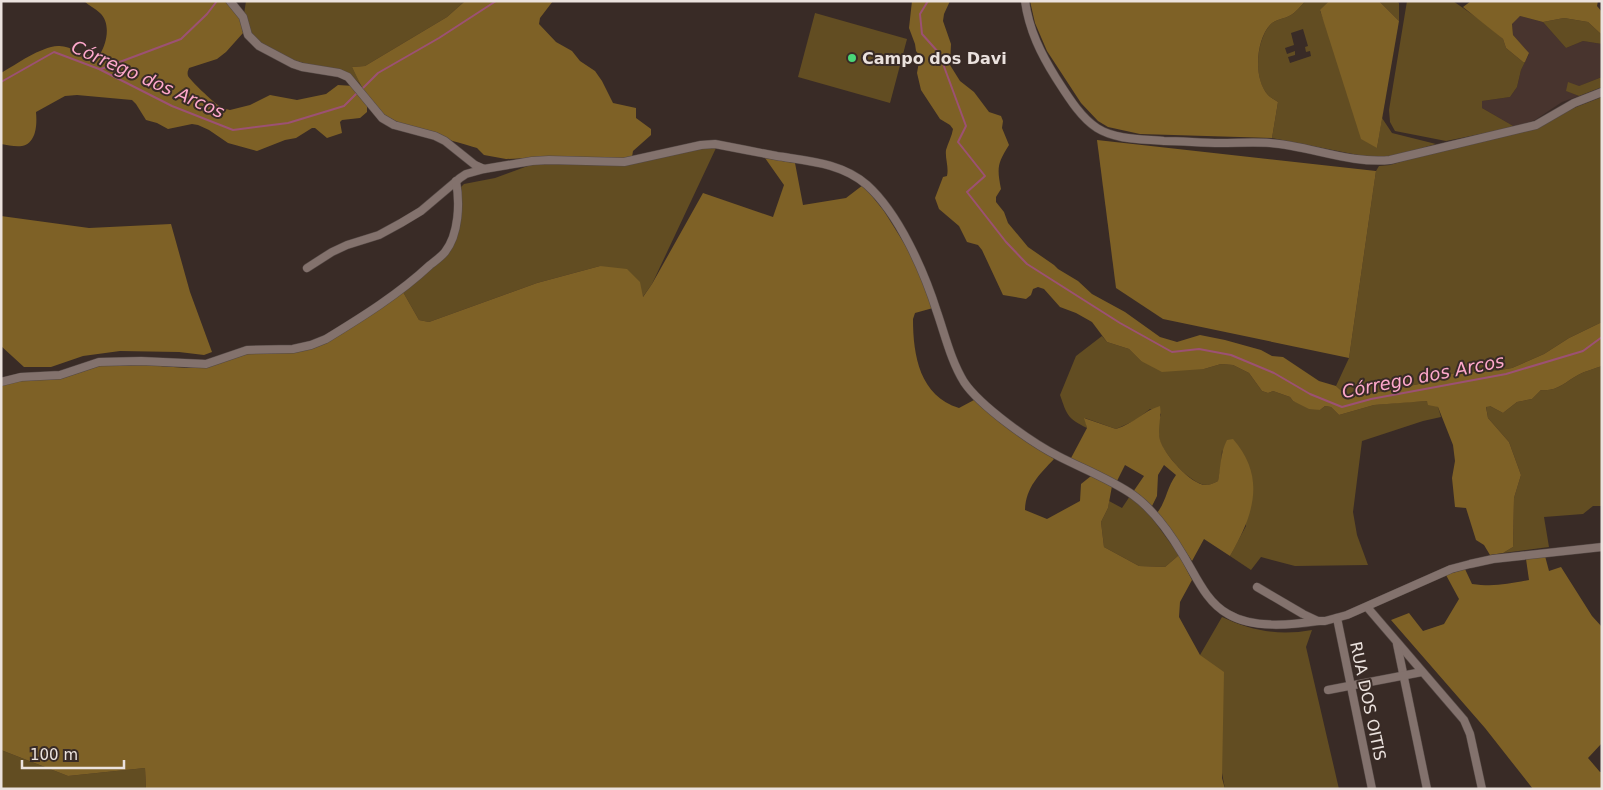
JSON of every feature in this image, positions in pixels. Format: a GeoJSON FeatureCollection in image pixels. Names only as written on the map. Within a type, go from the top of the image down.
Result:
{"type":"FeatureCollection","features":[{"type":"Feature","properties":{"kind":"street"},"geometry":{"type":"LineString","coordinates":[[230,1],[243,17],[248,35],[259,46],[293,64],[339,73],[348,77],[382,118],[394,125],[435,136],[475,165],[484,169]]}},
{"type":"Feature","properties":{"kind":"street"},"geometry":{"type":"LineString","coordinates":[[1025,1],[1029,22],[1038,47],[1076,106],[1097,128],[1130,138],[1219,143],[1268,143],[1373,161],[1390,160],[1536,125],[1574,104],[1602,92]]}},
{"type":"Feature","properties":{"kind":"street"},"geometry":{"type":"LineString","coordinates":[[307,268],[332,252],[379,236],[421,211],[466,174],[484,169],[549,160],[624,162],[701,145],[715,144],[831,165],[849,172],[867,186],[882,204],[912,250],[936,308],[954,362],[964,382],[978,399],[1020,432],[1056,455],[1132,494],[1156,516],[1170,533],[1203,590],[1216,605],[1229,615],[1253,623],[1273,625],[1318,622],[1337,618],[1367,607],[1470,564],[1493,559],[1602,547]]}},
{"type":"Feature","properties":{"kind":"street"},"geometry":{"type":"LineString","coordinates":[[1,382],[21,377],[60,375],[99,362],[141,361],[206,364],[247,350],[293,349],[326,339],[409,284],[445,252],[452,239],[458,211],[456,181]]}},
{"type":"Feature","properties":{"kind":"street"},"geometry":{"type":"LineString","coordinates":[[1257,587],[1318,622]]}},
{"type":"Feature","properties":{"kind":"street"},"geometry":{"type":"LineString","coordinates":[[1367,607],[1468,727],[1482,789]]}},
{"type":"Feature","properties":{"kind":"street","name":"RUA DOS OITIS"},"geometry":{"type":"LineString","coordinates":[[1337,618],[1372,789]]}},
{"type":"Feature","properties":{"kind":"street"},"geometry":{"type":"LineString","coordinates":[[1396,642],[1426,789]]}},
{"type":"Feature","properties":{"kind":"street"},"geometry":{"type":"LineString","coordinates":[[1328,690],[1422,672]]}},
{"type":"Feature","properties":{"kind":"shaded area"},"geometry":{"type":"Polygon","coordinates":[[[84,1],[227,1],[240,16],[243,33],[217,59],[189,68],[188,73],[193,82],[222,108],[230,110],[250,105],[270,95],[297,100],[326,94],[338,85],[354,86],[367,105],[367,112],[360,118],[342,120],[340,122],[342,133],[327,138],[315,128],[312,128],[296,138],[285,140],[257,151],[228,143],[198,125],[192,124],[168,129],[146,120],[132,100],[77,95],[65,96],[36,112],[35,132],[31,141],[27,144],[17,146],[1,144],[1,73],[51,47],[63,46],[84,54],[100,54],[106,39],[106,22],[100,13],[84,1]]]}},
{"type":"Feature","properties":{"kind":"shaded area"},"geometry":{"type":"Polygon","coordinates":[[[246,1],[465,1],[447,17],[365,66],[352,67],[361,85],[355,79],[284,57],[255,41],[244,14],[246,1]]]}},
{"type":"Feature","properties":{"kind":"shaded area"},"geometry":{"type":"Polygon","coordinates":[[[465,1],[553,1],[540,18],[539,24],[556,42],[572,51],[580,61],[595,71],[613,103],[636,108],[636,118],[651,129],[651,135],[633,151],[632,157],[623,160],[551,157],[506,159],[484,155],[477,148],[413,128],[381,112],[368,97],[352,67],[365,66],[447,17],[465,1]]]}},
{"type":"Feature","properties":{"kind":"shaded area"},"geometry":{"type":"Polygon","coordinates":[[[912,1],[950,1],[943,21],[951,44],[950,65],[960,81],[974,92],[989,112],[1001,116],[1003,121],[1002,128],[1009,145],[999,166],[1001,189],[996,197],[996,202],[1004,212],[1008,223],[1028,247],[1078,281],[1092,294],[1125,312],[1160,337],[1177,342],[1200,335],[1225,340],[1261,350],[1272,356],[1283,357],[1319,381],[1336,386],[1345,394],[1368,394],[1419,384],[1458,372],[1488,372],[1512,368],[1544,354],[1569,338],[1602,322],[1602,366],[1581,374],[1556,388],[1541,390],[1532,399],[1517,402],[1503,413],[1490,406],[1486,407],[1488,418],[1509,442],[1521,475],[1514,498],[1513,547],[1503,553],[1490,555],[1484,545],[1476,540],[1466,508],[1455,507],[1452,478],[1455,461],[1453,445],[1438,407],[1428,405],[1427,401],[1374,405],[1339,415],[1331,407],[1325,406],[1320,410],[1309,409],[1293,401],[1290,397],[1273,391],[1268,393],[1262,391],[1249,373],[1233,365],[1221,364],[1204,369],[1162,372],[1141,361],[1129,349],[1107,342],[1092,322],[1060,307],[1044,289],[1038,287],[1033,289],[1031,295],[1026,299],[1003,295],[982,250],[978,245],[967,242],[959,226],[939,209],[935,198],[943,177],[947,176],[946,150],[953,129],[940,119],[921,90],[917,73],[920,56],[916,51],[909,28],[912,1]]]}},
{"type":"Feature","properties":{"kind":"shaded area"},"geometry":{"type":"Polygon","coordinates":[[[1030,1],[1305,1],[1293,14],[1270,25],[1265,32],[1259,50],[1258,70],[1263,88],[1268,95],[1278,102],[1272,138],[1140,134],[1108,127],[1098,121],[1081,103],[1047,51],[1035,23],[1030,1]]]}},
{"type":"Feature","properties":{"kind":"shaded area"},"geometry":{"type":"Polygon","coordinates":[[[1305,1],[1329,1],[1320,11],[1377,148],[1382,118],[1392,133],[1436,144],[1388,158],[1363,156],[1272,138],[1278,102],[1268,95],[1260,80],[1258,70],[1259,50],[1265,32],[1270,25],[1297,11],[1305,1]],[[1303,29],[1291,33],[1294,45],[1285,48],[1287,54],[1295,51],[1295,55],[1288,57],[1290,63],[1311,56],[1310,51],[1306,52],[1305,47],[1308,46],[1303,29]]]}},
{"type":"Feature","properties":{"kind":"shaded area"},"geometry":{"type":"Polygon","coordinates":[[[1329,1],[1379,1],[1399,21],[1377,148],[1361,139],[1320,10],[1329,1]]]}},
{"type":"Feature","properties":{"kind":"shaded area"},"geometry":{"type":"Polygon","coordinates":[[[1379,1],[1397,1],[1399,3],[1399,21],[1379,1]]]}},
{"type":"Feature","properties":{"kind":"shaded area"},"geometry":{"type":"Polygon","coordinates":[[[1407,1],[1453,1],[1486,24],[1503,39],[1506,48],[1525,62],[1517,87],[1510,97],[1482,101],[1482,108],[1515,127],[1446,141],[1395,131],[1390,122],[1389,110],[1407,1]]]}},
{"type":"Feature","properties":{"kind":"shaded area"},"geometry":{"type":"Polygon","coordinates":[[[1471,1],[1598,1],[1597,6],[1602,12],[1602,35],[1588,22],[1564,18],[1543,22],[1520,16],[1512,24],[1513,35],[1529,53],[1525,62],[1523,62],[1506,48],[1503,39],[1463,7],[1471,1]]]}},
{"type":"Feature","properties":{"kind":"shaded area","name":"Campo dos Davi"},"geometry":{"type":"Polygon","coordinates":[[[815,13],[907,39],[890,103],[798,77],[815,13]]]}},
{"type":"Feature","properties":{"kind":"shaded area"},"geometry":{"type":"Polygon","coordinates":[[[1520,16],[1543,22],[1566,48],[1583,41],[1602,44],[1602,77],[1567,91],[1579,96],[1562,102],[1535,120],[1515,127],[1482,108],[1482,101],[1510,97],[1517,87],[1521,70],[1529,54],[1513,35],[1512,23],[1520,16]]]}},
{"type":"Feature","properties":{"kind":"shaded area"},"geometry":{"type":"Polygon","coordinates":[[[1564,18],[1588,22],[1602,35],[1602,44],[1583,41],[1566,48],[1543,22],[1564,18]]]}},
{"type":"Feature","properties":{"kind":"shaded area"},"geometry":{"type":"Polygon","coordinates":[[[1602,77],[1602,87],[1579,96],[1566,91],[1568,82],[1579,86],[1602,77]]]}},
{"type":"Feature","properties":{"kind":"shaded area"},"geometry":{"type":"Polygon","coordinates":[[[1602,97],[1602,322],[1569,338],[1544,354],[1512,368],[1488,372],[1458,372],[1419,384],[1368,394],[1345,394],[1336,386],[1349,358],[1376,171],[1379,166],[1390,165],[1444,149],[1538,127],[1566,111],[1602,97]]]}},
{"type":"Feature","properties":{"kind":"shaded area"},"geometry":{"type":"Polygon","coordinates":[[[1097,140],[1376,171],[1349,358],[1163,319],[1116,288],[1097,140]]]}},
{"type":"Feature","properties":{"kind":"shaded area"},"geometry":{"type":"Polygon","coordinates":[[[699,147],[716,148],[652,284],[642,298],[600,266],[537,283],[429,322],[419,320],[403,292],[446,255],[459,210],[461,187],[464,184],[495,178],[536,163],[624,165],[699,147]]]}},
{"type":"Feature","properties":{"kind":"shaded area"},"geometry":{"type":"Polygon","coordinates":[[[765,158],[795,163],[803,205],[846,198],[863,185],[884,211],[914,259],[933,308],[915,313],[913,319],[917,360],[927,384],[935,394],[959,408],[974,400],[1054,459],[1038,476],[1031,488],[1025,510],[1047,519],[1080,501],[1081,484],[1091,476],[1112,486],[1108,508],[1101,522],[1104,547],[1139,566],[1165,567],[1179,555],[1192,580],[1180,602],[1179,617],[1200,655],[1224,672],[1222,778],[1225,789],[146,789],[145,768],[68,776],[1,750],[1,386],[11,382],[99,366],[147,365],[187,368],[209,366],[240,354],[310,348],[403,292],[419,320],[429,322],[537,283],[600,266],[627,269],[640,282],[643,297],[703,193],[773,217],[784,185],[765,158]]]}},
{"type":"Feature","properties":{"kind":"shaded area"},"geometry":{"type":"Polygon","coordinates":[[[1,216],[89,228],[171,224],[190,292],[212,352],[204,355],[179,352],[120,351],[83,356],[51,367],[24,367],[1,346],[1,216]]]}},
{"type":"Feature","properties":{"kind":"shaded area"},"geometry":{"type":"Polygon","coordinates":[[[1102,336],[1107,342],[1129,349],[1141,361],[1204,369],[1221,364],[1233,365],[1249,373],[1262,391],[1268,393],[1273,391],[1290,397],[1293,401],[1320,410],[1325,406],[1331,407],[1339,415],[1374,405],[1409,402],[1427,401],[1438,407],[1441,417],[1362,441],[1353,512],[1357,535],[1368,565],[1295,566],[1261,557],[1251,570],[1230,556],[1246,526],[1222,450],[1218,481],[1208,485],[1201,484],[1186,475],[1163,447],[1159,431],[1161,414],[1150,409],[1136,420],[1116,429],[1085,418],[1087,428],[1075,421],[1066,412],[1060,395],[1076,356],[1102,336]]]}},
{"type":"Feature","properties":{"kind":"shaded area"},"geometry":{"type":"Polygon","coordinates":[[[1602,366],[1602,506],[1593,506],[1583,514],[1544,517],[1549,547],[1503,553],[1513,547],[1514,498],[1521,475],[1509,442],[1488,418],[1486,406],[1490,406],[1503,413],[1517,402],[1532,399],[1541,390],[1556,388],[1581,374],[1602,366]]]}},
{"type":"Feature","properties":{"kind":"shaded area"},"geometry":{"type":"Polygon","coordinates":[[[1160,406],[1159,436],[1163,446],[1179,468],[1200,484],[1206,485],[1218,481],[1222,455],[1227,440],[1233,439],[1244,454],[1250,468],[1253,497],[1245,526],[1230,556],[1204,539],[1192,561],[1172,531],[1157,513],[1176,475],[1164,465],[1158,475],[1157,496],[1151,508],[1133,492],[1144,476],[1125,465],[1117,481],[1070,460],[1087,428],[1084,418],[1116,429],[1160,406]]]}},
{"type":"Feature","properties":{"kind":"shaded area"},"geometry":{"type":"Polygon","coordinates":[[[1130,496],[1152,518],[1179,555],[1165,567],[1139,566],[1104,547],[1101,522],[1108,508],[1109,501],[1122,508],[1130,496]]]}},
{"type":"Feature","properties":{"kind":"shaded area"},"geometry":{"type":"Polygon","coordinates":[[[1545,556],[1549,571],[1561,567],[1592,616],[1602,627],[1602,743],[1588,758],[1602,772],[1602,789],[1533,789],[1485,728],[1391,620],[1409,613],[1423,631],[1444,624],[1459,599],[1446,575],[1465,569],[1472,584],[1480,585],[1501,585],[1529,580],[1526,559],[1545,556]]]}},
{"type":"Feature","properties":{"kind":"shaded area"},"geometry":{"type":"Polygon","coordinates":[[[1222,617],[1244,626],[1266,631],[1300,632],[1312,630],[1306,647],[1339,789],[1225,789],[1200,655],[1222,617]]]}},
{"type":"Feature","properties":{"kind":"shaded area"},"geometry":{"type":"Polygon","coordinates":[[[1,750],[68,776],[145,768],[146,789],[1,789],[1,750]]]}},
{"type":"Feature","properties":{"kind":"waterway"},"geometry":{"type":"LineString","coordinates":[[101,69],[181,39],[207,14],[217,1]]}},
{"type":"Feature","properties":{"kind":"waterway","name":"Córrego dos Arcos"},"geometry":{"type":"LineString","coordinates":[[361,90],[378,73],[439,38],[496,1]]}},
{"type":"Feature","properties":{"kind":"waterway","name":"Córrego dos Arcos"},"geometry":{"type":"LineString","coordinates":[[928,1],[920,14],[922,34],[939,53],[966,126],[958,142],[985,176],[967,192],[1006,242],[1027,264],[1120,323],[1172,352],[1199,349],[1231,355],[1274,373],[1310,394],[1342,407],[1371,399],[1506,374],[1583,351],[1602,337]]}},
{"type":"Feature","properties":{"kind":"waterway","name":"Córrego dos Arcos"},"geometry":{"type":"LineString","coordinates":[[1,82],[54,52],[99,69],[172,106],[233,130],[288,123],[344,106],[357,93]]}},
{"type":"Feature","properties":{"kind":"place","name":"Campo dos Davi"},"geometry":{"type":"Point","coordinates":[852,58]}}]}
